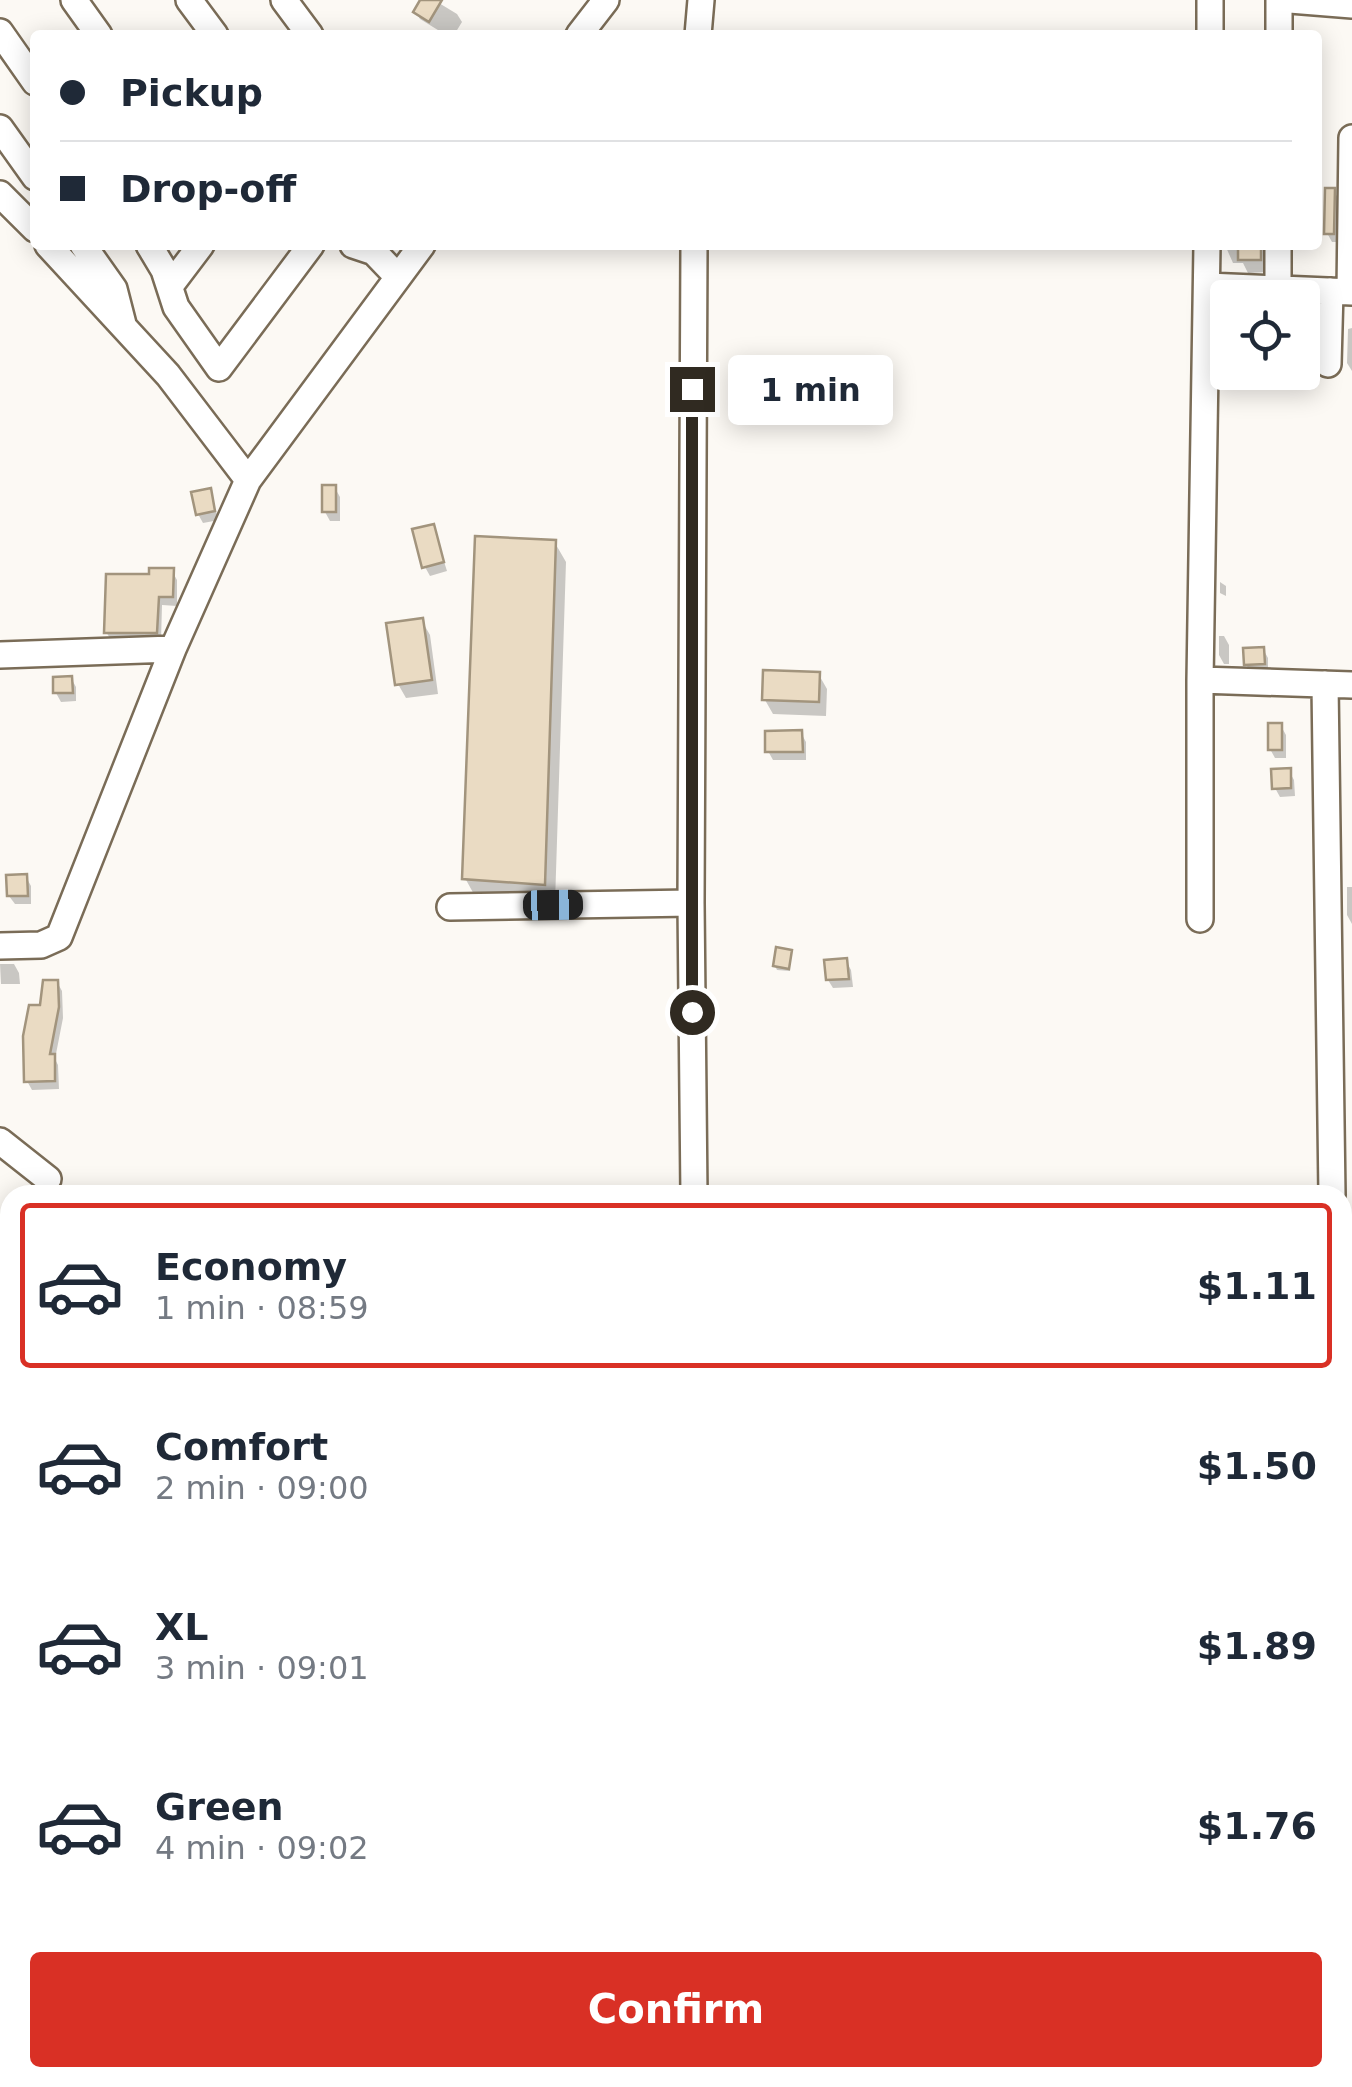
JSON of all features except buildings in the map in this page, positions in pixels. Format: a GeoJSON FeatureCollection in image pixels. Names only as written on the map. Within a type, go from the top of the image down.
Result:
{"type":"FeatureCollection","features":[{"type":"Feature","properties":{"kind":"street"},"geometry":{"type":"LineString","coordinates":[[74,0],[95,30]]}},
{"type":"Feature","properties":{"kind":"street"},"geometry":{"type":"LineString","coordinates":[[189,0],[211,30]]}},
{"type":"Feature","properties":{"kind":"street"},"geometry":{"type":"LineString","coordinates":[[284,0],[306,30]]}},
{"type":"Feature","properties":{"kind":"street"},"geometry":{"type":"LineString","coordinates":[[583,30],[606,0]]}},
{"type":"Feature","properties":{"kind":"street"},"geometry":{"type":"LineString","coordinates":[[698,30],[701,0]]}},
{"type":"Feature","properties":{"kind":"street"},"geometry":{"type":"LineString","coordinates":[[1210,0],[1210,30]]}},
{"type":"Feature","properties":{"kind":"street"},"geometry":{"type":"LineString","coordinates":[[1279,0],[1279,30]]}},
{"type":"Feature","properties":{"kind":"street"},"geometry":{"type":"LineString","coordinates":[[1290,0],[1352,4],[1352,28]]}},
{"type":"Feature","properties":{"kind":"street"},"geometry":{"type":"LineString","coordinates":[[0,32],[30,75]]}},
{"type":"Feature","properties":{"kind":"street"},"geometry":{"type":"LineString","coordinates":[[0,128],[30,170]]}},
{"type":"Feature","properties":{"kind":"street"},"geometry":{"type":"LineString","coordinates":[[1328,364],[1344,292],[1351,232],[1352,138]]}},
{"type":"Feature","properties":{"kind":"street"},"geometry":{"type":"LineString","coordinates":[[0,194],[30,224]]}},
{"type":"Feature","properties":{"kind":"street"},"geometry":{"type":"LineString","coordinates":[[53,250],[168,375],[248,480]]}},
{"type":"Feature","properties":{"kind":"street"},"geometry":{"type":"LineString","coordinates":[[87,250],[114,289],[125,329]]}},
{"type":"Feature","properties":{"kind":"street"},"geometry":{"type":"LineString","coordinates":[[152,250],[176,307],[219,368],[307,250]]}},
{"type":"Feature","properties":{"kind":"street"},"geometry":{"type":"LineString","coordinates":[[170,286],[196,250]]}},
{"type":"Feature","properties":{"kind":"street"},"geometry":{"type":"LineString","coordinates":[[370,250],[398,277]]}},
{"type":"Feature","properties":{"kind":"street"},"geometry":{"type":"LineString","coordinates":[[0,946],[40,945],[59,936],[173,649],[248,480],[418,250]]}},
{"type":"Feature","properties":{"kind":"street"},"geometry":{"type":"LineString","coordinates":[[694,250],[694,1185]]}},
{"type":"Feature","properties":{"kind":"street"},"geometry":{"type":"LineString","coordinates":[[1200,919],[1207,250]]}},
{"type":"Feature","properties":{"kind":"street"},"geometry":{"type":"LineString","coordinates":[[1278,250],[1278,280]]}},
{"type":"Feature","properties":{"kind":"street"},"geometry":{"type":"LineString","coordinates":[[0,655],[173,649]]}},
{"type":"Feature","properties":{"kind":"street"},"geometry":{"type":"LineString","coordinates":[[1200,680],[1352,685]]}},
{"type":"Feature","properties":{"kind":"street"},"geometry":{"type":"LineString","coordinates":[[1325,684],[1332,1185]]}},
{"type":"Feature","properties":{"kind":"street"},"geometry":{"type":"LineString","coordinates":[[450,907],[691,903]]}},
{"type":"Feature","properties":{"kind":"street"},"geometry":{"type":"LineString","coordinates":[[1,1135],[48,1178]]}},
{"type":"Feature","properties":{"kind":"route"},"geometry":{"type":"LineString","coordinates":[[692,389],[692,1012]]}}]}
